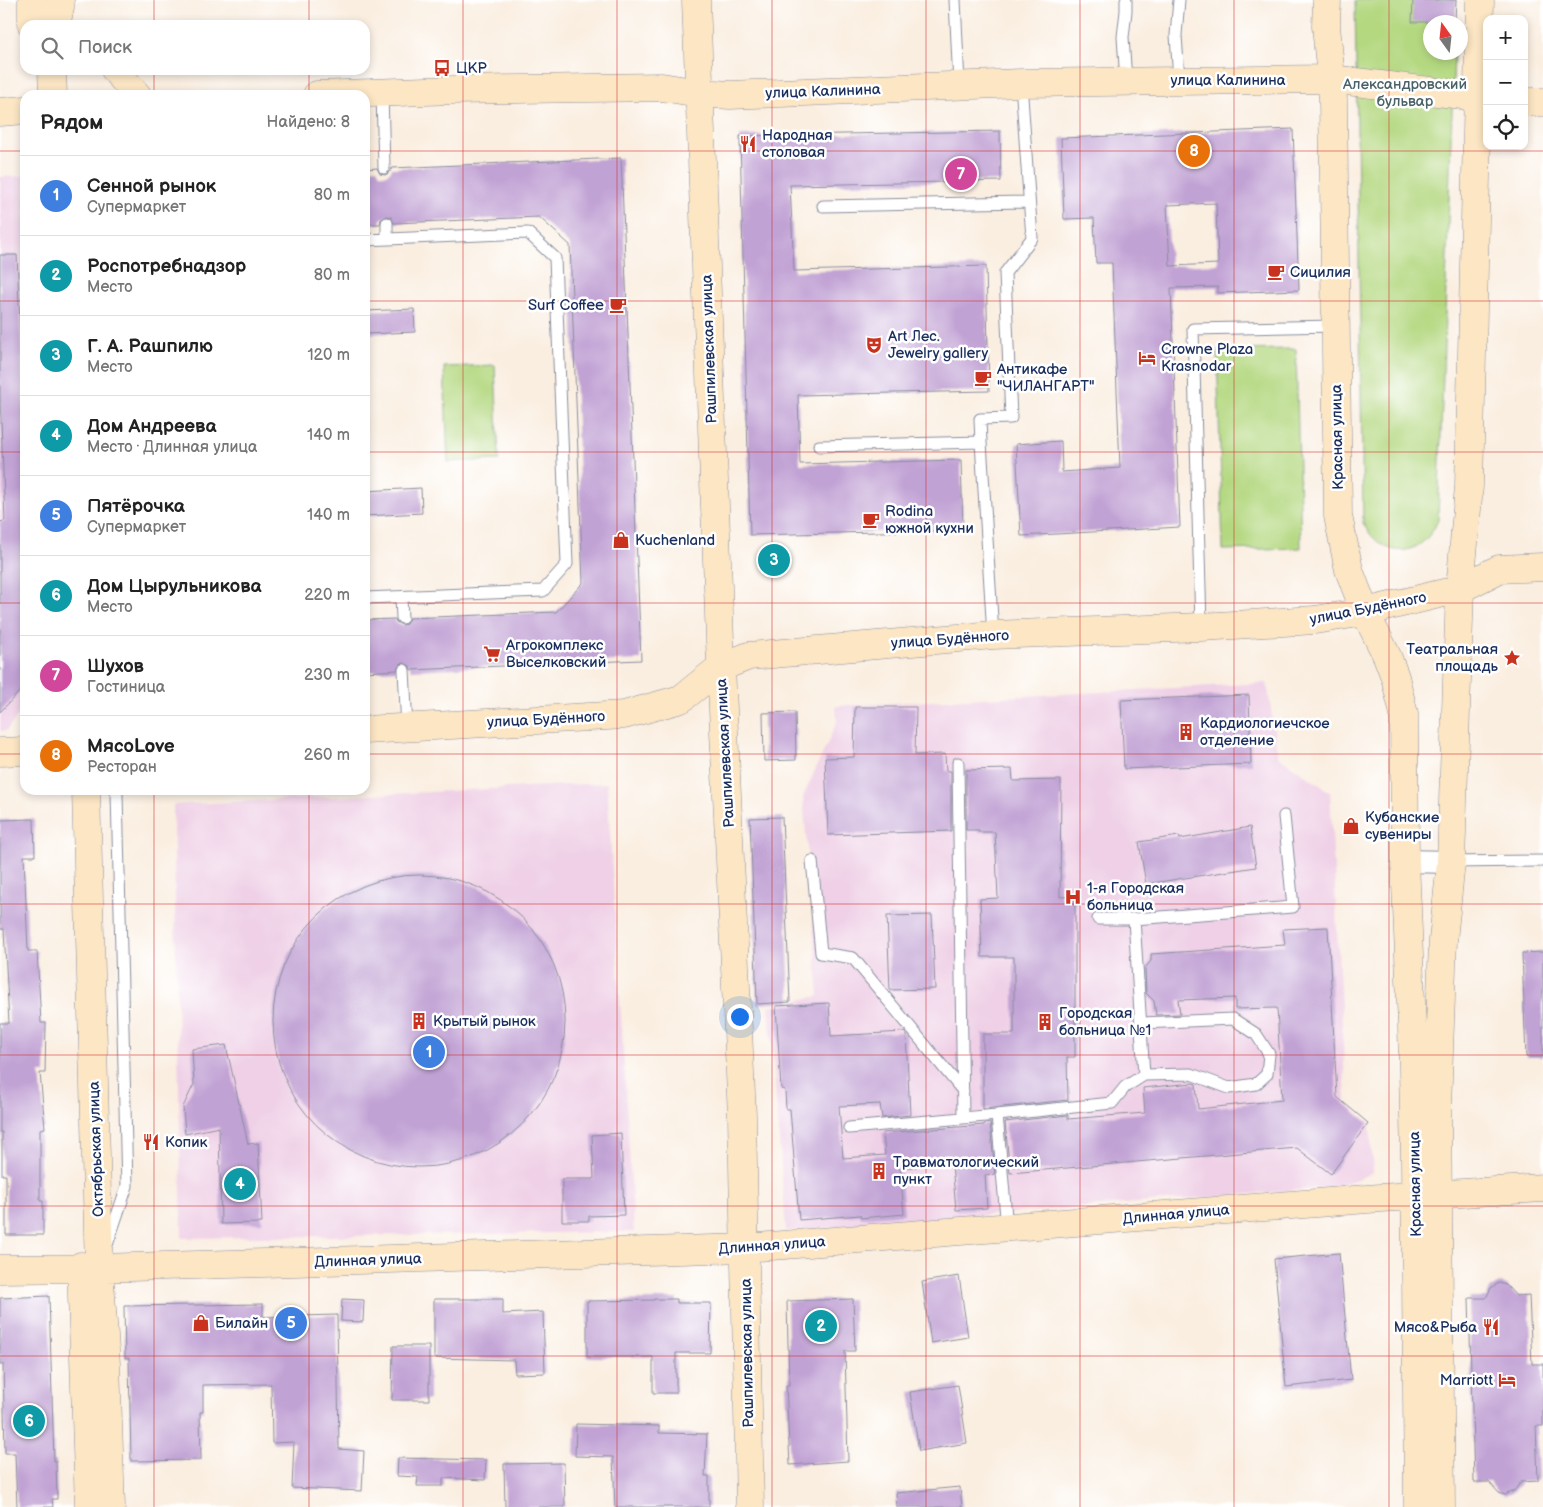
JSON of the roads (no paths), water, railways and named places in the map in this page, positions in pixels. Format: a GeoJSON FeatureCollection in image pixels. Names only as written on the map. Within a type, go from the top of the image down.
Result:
{"type":"FeatureCollection","features":[{"type":"Feature","properties":{"kind":"street"},"geometry":{"type":"LineString","coordinates":[[32,0],[32,20]]}},
{"type":"Feature","properties":{"kind":"street","name":"Рашпилевская улица"},"geometry":{"type":"LineString","coordinates":[[696,0],[721,667],[741,1106],[750,1507]]}},
{"type":"Feature","properties":{"kind":"street","name":"Красная улица"},"geometry":{"type":"LineString","coordinates":[[1326,0],[1326,26],[1333,99],[1338,516],[1349,570],[1365,612],[1387,656],[1395,677],[1404,714],[1404,862],[1412,1026],[1427,1195],[1441,1507]]}},
{"type":"Feature","properties":{"kind":"street","name":"Красная улица"},"geometry":{"type":"LineString","coordinates":[[1418,1507],[1427,1195],[1438,1107],[1443,940],[1451,862],[1460,589],[1469,486],[1482,97],[1480,0]]}},
{"type":"Feature","properties":{"kind":"street"},"geometry":{"type":"LineString","coordinates":[[33,75],[34,90]]}},
{"type":"Feature","properties":{"kind":"street"},"geometry":{"type":"LineString","coordinates":[[52,75],[53,90]]}},
{"type":"Feature","properties":{"kind":"street"},"geometry":{"type":"LineString","coordinates":[[120,75],[133,90]]}},
{"type":"Feature","properties":{"kind":"street","name":"улица Калинина"},"geometry":{"type":"LineString","coordinates":[[370,93],[453,90],[662,87],[699,93],[730,95],[1021,83],[1331,79],[1482,97]]}},
{"type":"Feature","properties":{"kind":"street"},"geometry":{"type":"LineString","coordinates":[[1528,102],[1543,102]]}},
{"type":"Feature","properties":{"kind":"street"},"geometry":{"type":"LineString","coordinates":[[0,112],[20,110]]}},
{"type":"Feature","properties":{"kind":"street","name":"улица Будённого"},"geometry":{"type":"LineString","coordinates":[[370,730],[624,715],[681,699],[721,667],[749,656],[993,635],[1202,627],[1316,620],[1365,612],[1460,589],[1499,569],[1543,566]]}},
{"type":"Feature","properties":{"kind":"street"},"geometry":{"type":"LineString","coordinates":[[0,752],[20,750]]}},
{"type":"Feature","properties":{"kind":"street","name":"Октябрьская улица"},"geometry":{"type":"LineString","coordinates":[[67,795],[90,1268],[106,1364],[110,1507]]}},
{"type":"Feature","properties":{"kind":"street","name":"Октябрьская улица"},"geometry":{"type":"LineString","coordinates":[[86,795],[90,1268],[89,1507]]}},
{"type":"Feature","properties":{"kind":"street"},"geometry":{"type":"LineString","coordinates":[[1404,862],[1451,862]]}},
{"type":"Feature","properties":{"kind":"street","name":"Длинная улица"},"geometry":{"type":"LineString","coordinates":[[0,1269],[90,1268],[744,1248],[1427,1195],[1543,1188]]}},
{"type":"Feature","properties":{"kind":"lane"},"geometry":{"type":"LineString","coordinates":[[955,0],[959,85]]}},
{"type":"Feature","properties":{"kind":"lane"},"geometry":{"type":"LineString","coordinates":[[1126,0],[1123,37],[1126,81]]}},
{"type":"Feature","properties":{"kind":"lane"},"geometry":{"type":"LineString","coordinates":[[1179,0],[1176,35],[1179,80]]}},
{"type":"Feature","properties":{"kind":"lane"},"geometry":{"type":"LineString","coordinates":[[993,635],[980,419],[1010,418],[1005,273],[1032,238],[1021,83]]}},
{"type":"Feature","properties":{"kind":"lane"},"geometry":{"type":"LineString","coordinates":[[382,93],[384,168]]}},
{"type":"Feature","properties":{"kind":"lane"},"geometry":{"type":"LineString","coordinates":[[822,206],[1029,202]]}},
{"type":"Feature","properties":{"kind":"lane"},"geometry":{"type":"LineString","coordinates":[[386,223],[387,239]]}},
{"type":"Feature","properties":{"kind":"lane"},"geometry":{"type":"LineString","coordinates":[[370,240],[528,233],[555,258],[567,564],[543,591],[370,598]]}},
{"type":"Feature","properties":{"kind":"lane"},"geometry":{"type":"LineString","coordinates":[[1202,627],[1193,329],[1336,326]]}},
{"type":"Feature","properties":{"kind":"lane"},"geometry":{"type":"LineString","coordinates":[[819,446],[981,442]]}},
{"type":"Feature","properties":{"kind":"lane"},"geometry":{"type":"LineString","coordinates":[[401,597],[402,618]]}},
{"type":"Feature","properties":{"kind":"lane"},"geometry":{"type":"LineString","coordinates":[[404,670],[407,728]]}},
{"type":"Feature","properties":{"kind":"lane"},"geometry":{"type":"LineString","coordinates":[[958,763],[962,1090],[964,1118]]}},
{"type":"Feature","properties":{"kind":"lane"},"geometry":{"type":"LineString","coordinates":[[90,1268],[127,1186],[117,795]]}},
{"type":"Feature","properties":{"kind":"lane"},"geometry":{"type":"LineString","coordinates":[[1098,919],[1134,919],[1293,907],[1284,816]]}},
{"type":"Feature","properties":{"kind":"lane"},"geometry":{"type":"LineString","coordinates":[[812,861],[821,953],[853,958],[962,1090]]}},
{"type":"Feature","properties":{"kind":"lane"},"geometry":{"type":"LineString","coordinates":[[1451,862],[1543,861]]}},
{"type":"Feature","properties":{"kind":"lane"},"geometry":{"type":"LineString","coordinates":[[1134,919],[1144,1075]]}},
{"type":"Feature","properties":{"kind":"lane"},"geometry":{"type":"LineString","coordinates":[[849,1128],[1112,1103],[1125,1087],[1144,1075],[1191,1074],[1229,1088],[1256,1084],[1267,1074],[1269,1054],[1256,1034],[1233,1019],[1142,1023]]}},
{"type":"Feature","properties":{"kind":"lane"},"geometry":{"type":"LineString","coordinates":[[997,1115],[1007,1228]]}},
{"type":"Feature","properties":{"kind":"place","name":"ЦКР"},"geometry":{"type":"Point","coordinates":[442,68]}},
{"type":"Feature","properties":{"kind":"place","name":"Народная столовая"},"geometry":{"type":"Point","coordinates":[748,144]}},
{"type":"Feature","properties":{"kind":"place","name":"МясоLove"},"geometry":{"type":"Point","coordinates":[1194,151]}},
{"type":"Feature","properties":{"kind":"place","name":"Шухов"},"geometry":{"type":"Point","coordinates":[961,174]}},
{"type":"Feature","properties":{"kind":"place","name":"Сицилия"},"geometry":{"type":"Point","coordinates":[1276,272]}},
{"type":"Feature","properties":{"kind":"place","name":"Surf Coffee"},"geometry":{"type":"Point","coordinates":[618,305]}},
{"type":"Feature","properties":{"kind":"place","name":"Art Лес. Jewelry gallery"},"geometry":{"type":"Point","coordinates":[874,345]}},
{"type":"Feature","properties":{"kind":"place","name":"Crowne Plaza Krasnodar"},"geometry":{"type":"Point","coordinates":[1147,358]}},
{"type":"Feature","properties":{"kind":"place","name":"Антикафе \"ЧИЛАНГАРТ\""},"geometry":{"type":"Point","coordinates":[983,378]}},
{"type":"Feature","properties":{"kind":"place","name":"Rodina южной кухни"},"geometry":{"type":"Point","coordinates":[871,520]}},
{"type":"Feature","properties":{"kind":"place","name":"Kuchenland"},"geometry":{"type":"Point","coordinates":[621,540]}},
{"type":"Feature","properties":{"kind":"place","name":"Г. А. Рашпилю"},"geometry":{"type":"Point","coordinates":[774,560]}},
{"type":"Feature","properties":{"kind":"place","name":"Агрокомплекс Выселковский"},"geometry":{"type":"Point","coordinates":[492,654]}},
{"type":"Feature","properties":{"kind":"place","name":"Театральная площадь"},"geometry":{"type":"Point","coordinates":[1512,658]}},
{"type":"Feature","properties":{"kind":"place","name":"Кардиологиечское отделение"},"geometry":{"type":"Point","coordinates":[1186,732]}},
{"type":"Feature","properties":{"kind":"place","name":"Кубанские сувениры"},"geometry":{"type":"Point","coordinates":[1351,826]}},
{"type":"Feature","properties":{"kind":"place","name":"1-я Городская больница"},"geometry":{"type":"Point","coordinates":[1073,897]}},
{"type":"Feature","properties":{"kind":"place","name":"Крытый рынок"},"geometry":{"type":"Point","coordinates":[419,1021]}},
{"type":"Feature","properties":{"kind":"place","name":"Городская больница №1"},"geometry":{"type":"Point","coordinates":[1045,1022]}},
{"type":"Feature","properties":{"kind":"place","name":"Сенной рынок"},"geometry":{"type":"Point","coordinates":[429,1052]}},
{"type":"Feature","properties":{"kind":"place","name":"Копик"},"geometry":{"type":"Point","coordinates":[151,1142]}},
{"type":"Feature","properties":{"kind":"place","name":"Травматологический пункт"},"geometry":{"type":"Point","coordinates":[879,1171]}},
{"type":"Feature","properties":{"kind":"place","name":"Дом Андреева"},"geometry":{"type":"Point","coordinates":[240,1184]}},
{"type":"Feature","properties":{"kind":"place","name":"Билайн"},"geometry":{"type":"Point","coordinates":[201,1323]}},
{"type":"Feature","properties":{"kind":"place","name":"Пятёрочка"},"geometry":{"type":"Point","coordinates":[291,1323]}},
{"type":"Feature","properties":{"kind":"place","name":"Роспотребнадзор"},"geometry":{"type":"Point","coordinates":[821,1326]}},
{"type":"Feature","properties":{"kind":"place","name":"Мясо&Рыба"},"geometry":{"type":"Point","coordinates":[1491,1327]}},
{"type":"Feature","properties":{"kind":"place","name":"Marriott"},"geometry":{"type":"Point","coordinates":[1507,1380]}},
{"type":"Feature","properties":{"kind":"place","name":"Дом Цырульникова"},"geometry":{"type":"Point","coordinates":[29,1421]}},
{"type":"Feature","properties":{"kind":"park label","name":"Александровский бульвар"},"geometry":{"type":"Point","coordinates":[1405,92]}}]}
